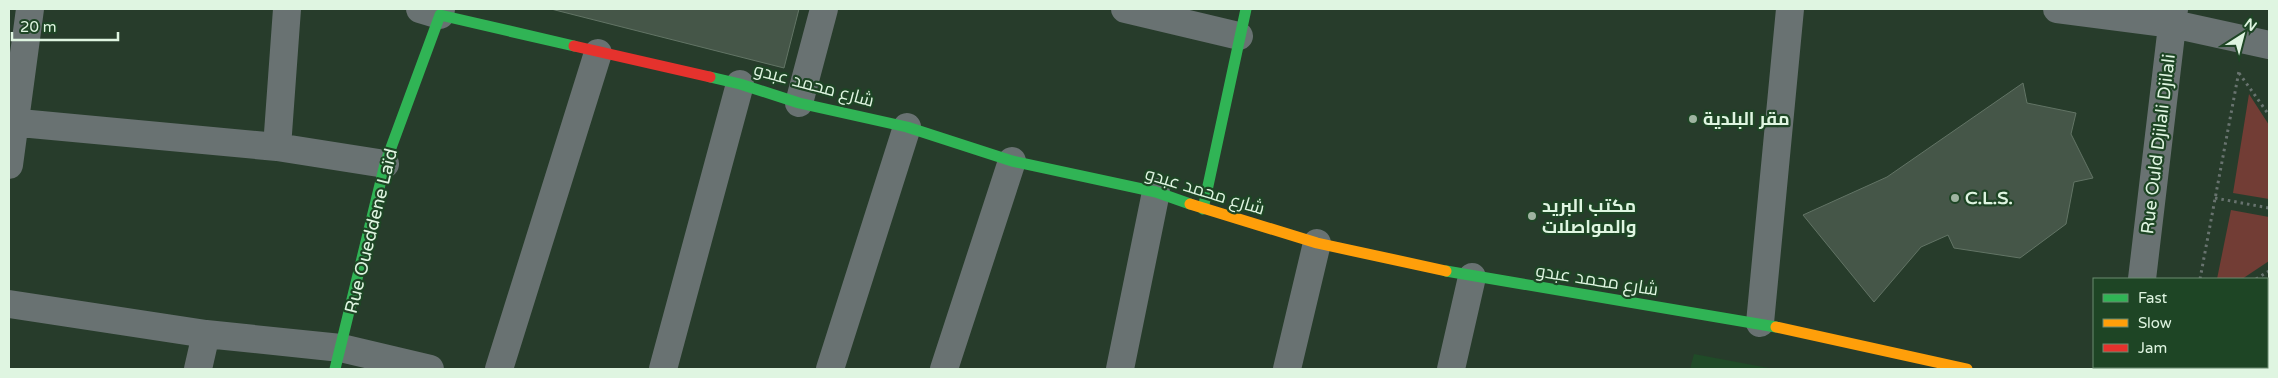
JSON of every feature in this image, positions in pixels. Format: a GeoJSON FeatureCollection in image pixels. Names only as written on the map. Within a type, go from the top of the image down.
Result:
{"type":"FeatureCollection","features":[{"type":"Feature","properties":{"kind":"street"},"geometry":{"type":"LineString","coordinates":[[9,165],[12,122],[30,9]]}},
{"type":"Feature","properties":{"kind":"street"},"geometry":{"type":"LineString","coordinates":[[277,147],[287,9]]}},
{"type":"Feature","properties":{"kind":"street"},"geometry":{"type":"LineString","coordinates":[[798,103],[824,9]]}},
{"type":"Feature","properties":{"kind":"street"},"geometry":{"type":"LineString","coordinates":[[1125,9],[1239,36]]}},
{"type":"Feature","properties":{"kind":"street"},"geometry":{"type":"LineString","coordinates":[[1203,209],[1246,9]]}},
{"type":"Feature","properties":{"kind":"street"},"geometry":{"type":"LineString","coordinates":[[1760,323],[1790,9]]}},
{"type":"Feature","properties":{"kind":"street"},"geometry":{"type":"LineString","coordinates":[[2057,9],[2173,17],[2269,45]]}},
{"type":"Feature","properties":{"kind":"street","name":"شارع محمد عبدو"},"geometry":{"type":"LineString","coordinates":[[434,11],[598,53],[740,84],[798,103],[907,127],[1012,161],[1156,192],[1203,209],[1317,243],[1472,277],[1760,323],[1967,369]]}},
{"type":"Feature","properties":{"kind":"street","name":"Rue Oueddene Laïd"},"geometry":{"type":"LineString","coordinates":[[338,359],[385,164],[434,11]]}},
{"type":"Feature","properties":{"kind":"street","name":"Rue Ould Djilali Djilali"},"geometry":{"type":"LineString","coordinates":[[2142,278],[2173,17]]}},
{"type":"Feature","properties":{"kind":"street"},"geometry":{"type":"LineString","coordinates":[[499,369],[598,53]]}},
{"type":"Feature","properties":{"kind":"street"},"geometry":{"type":"LineString","coordinates":[[663,369],[740,84]]}},
{"type":"Feature","properties":{"kind":"street"},"geometry":{"type":"LineString","coordinates":[[12,122],[277,147],[385,164]]}},
{"type":"Feature","properties":{"kind":"street"},"geometry":{"type":"LineString","coordinates":[[830,369],[907,127]]}},
{"type":"Feature","properties":{"kind":"street"},"geometry":{"type":"LineString","coordinates":[[944,369],[1012,161]]}},
{"type":"Feature","properties":{"kind":"street"},"geometry":{"type":"LineString","coordinates":[[1120,369],[1156,192]]}},
{"type":"Feature","properties":{"kind":"street"},"geometry":{"type":"LineString","coordinates":[[1287,369],[1317,243]]}},
{"type":"Feature","properties":{"kind":"street"},"geometry":{"type":"LineString","coordinates":[[1451,369],[1472,277]]}},
{"type":"Feature","properties":{"kind":"street"},"geometry":{"type":"LineString","coordinates":[[9,304],[206,334],[338,359],[430,369]]}},
{"type":"Feature","properties":{"kind":"street"},"geometry":{"type":"LineString","coordinates":[[198,369],[206,334]]}},
{"type":"Feature","properties":{"kind":"path"},"geometry":{"type":"LineString","coordinates":[[2238,71],[2246,73]]}},
{"type":"Feature","properties":{"kind":"path"},"geometry":{"type":"LineString","coordinates":[[2238,71],[2269,115]]}},
{"type":"Feature","properties":{"kind":"path"},"geometry":{"type":"LineString","coordinates":[[2200,278],[2238,71]]}},
{"type":"Feature","properties":{"kind":"path"},"geometry":{"type":"LineString","coordinates":[[2215,198],[2269,208]]}},
{"type":"Feature","properties":{"kind":"path"},"geometry":{"type":"LineString","coordinates":[[2258,278],[2269,271]]}},
{"type":"Feature","properties":{"kind":"shaded area"},"geometry":{"type":"Polygon","coordinates":[[[2249,94],[2269,125],[2269,199],[2233,193],[2249,94]]]}},
{"type":"Feature","properties":{"kind":"shaded area"},"geometry":{"type":"Polygon","coordinates":[[[2231,210],[2269,217],[2269,261],[2244,278],[2217,278],[2231,210]]]}},
{"type":"Feature","properties":{"kind":"shaded area"},"geometry":{"type":"Polygon","coordinates":[[[1694,354],[1774,369],[1690,369],[1694,354]]]}},
{"type":"Feature","properties":{"kind":"building"},"geometry":{"type":"Polygon","coordinates":[[[551,9],[799,9],[784,68],[551,9]]]}},
{"type":"Feature","properties":{"kind":"building","name":"C.L.S."},"geometry":{"type":"Polygon","coordinates":[[[2023,83],[2027,103],[2076,113],[2071,134],[2093,178],[2074,182],[2066,224],[2020,258],[1954,248],[1948,235],[1921,247],[1874,302],[1803,215],[1887,177],[2023,83]]]}},
{"type":"Feature","properties":{"kind":"traffic: fast"},"geometry":{"type":"LineString","coordinates":[[1203,209],[1246,9]]}},
{"type":"Feature","properties":{"kind":"traffic: fast"},"geometry":{"type":"LineString","coordinates":[[335,369],[385,164],[440,15],[574,46]]}},
{"type":"Feature","properties":{"kind":"traffic: fast"},"geometry":{"type":"LineString","coordinates":[[710,77],[740,84],[799,103],[907,127],[1012,161],[1156,192],[1190,204]]}},
{"type":"Feature","properties":{"kind":"traffic: fast"},"geometry":{"type":"LineString","coordinates":[[1446,271],[1776,327]]}},
{"type":"Feature","properties":{"kind":"traffic: slow"},"geometry":{"type":"LineString","coordinates":[[1190,204],[1317,243],[1446,271]]}},
{"type":"Feature","properties":{"kind":"traffic: slow"},"geometry":{"type":"LineString","coordinates":[[1776,327],[1967,369]]}},
{"type":"Feature","properties":{"kind":"traffic: jam"},"geometry":{"type":"LineString","coordinates":[[574,46],[710,77]]}},
{"type":"Feature","properties":{"kind":"place","name":"مقر البلدية"},"geometry":{"type":"Point","coordinates":[1693,119]}},
{"type":"Feature","properties":{"kind":"place","name":"C.L.S."},"geometry":{"type":"Point","coordinates":[1955,198]}},
{"type":"Feature","properties":{"kind":"place","name":"مكتب البريد والمواصلات"},"geometry":{"type":"Point","coordinates":[1532,216]}}]}
